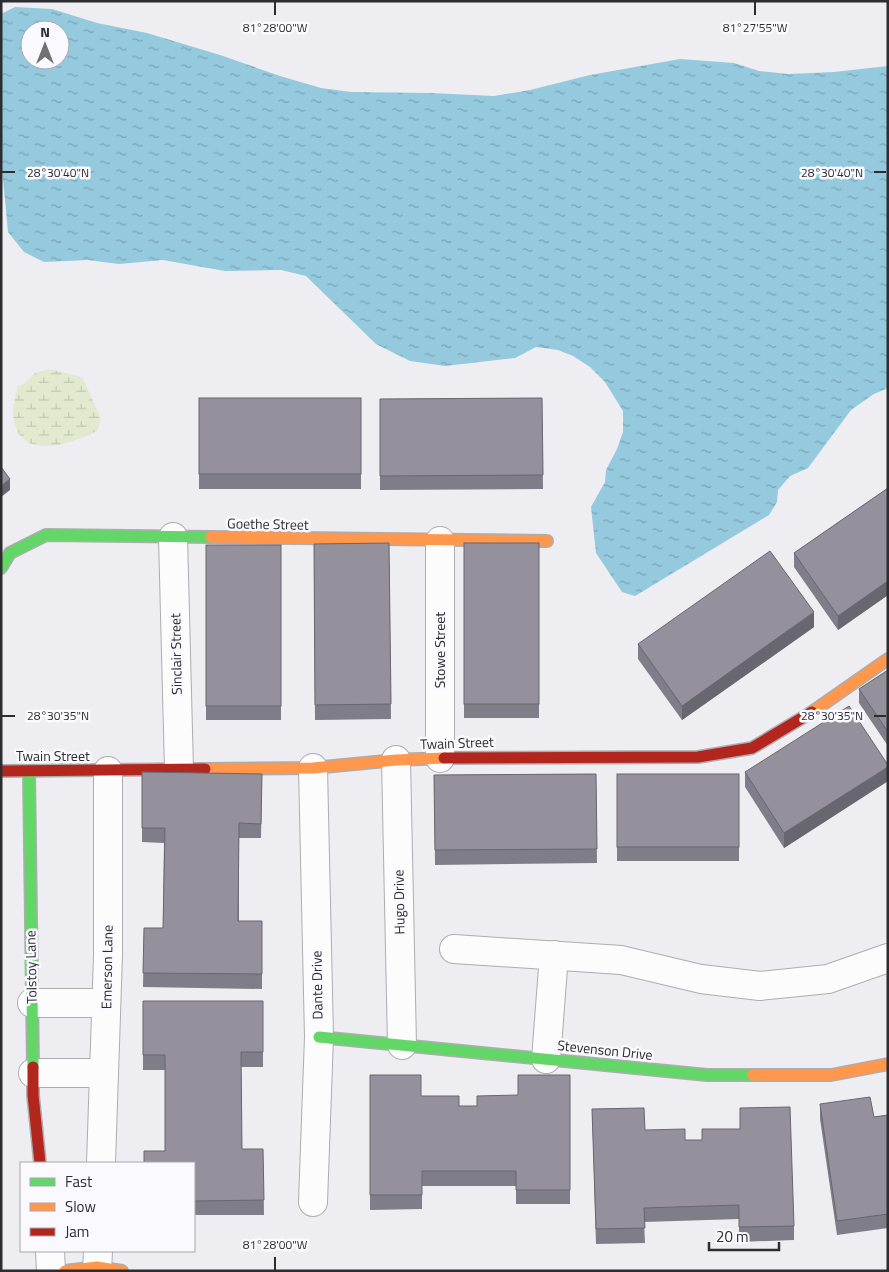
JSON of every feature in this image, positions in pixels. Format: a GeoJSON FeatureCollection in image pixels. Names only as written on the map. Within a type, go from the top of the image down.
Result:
{"type":"FeatureCollection","features":[{"type":"Feature","properties":{"kind":"street","name":"Goethe Street"},"geometry":{"type":"LineString","coordinates":[[1,568],[10,553],[46,535],[547,541]]}},
{"type":"Feature","properties":{"kind":"street","name":"Sinclair Street"},"geometry":{"type":"LineString","coordinates":[[174,537],[179,770]]}},
{"type":"Feature","properties":{"kind":"street","name":"Stowe Street"},"geometry":{"type":"LineString","coordinates":[[440,541],[440,758]]}},
{"type":"Feature","properties":{"kind":"street","name":"Twain Street"},"geometry":{"type":"LineString","coordinates":[[1,771],[313,768],[440,758],[698,757],[752,748],[829,701],[888,659]]}},
{"type":"Feature","properties":{"kind":"street","name":"Hugo Drive"},"geometry":{"type":"LineString","coordinates":[[396,760],[402,1045]]}},
{"type":"Feature","properties":{"kind":"street","name":"Dante Drive"},"geometry":{"type":"LineString","coordinates":[[313,768],[318,1037],[313,1202]]}},
{"type":"Feature","properties":{"kind":"street","name":"Tolstoy Lane"},"geometry":{"type":"LineString","coordinates":[[29,771],[33,1095],[40,1162]]}},
{"type":"Feature","properties":{"kind":"street","name":"Emerson Lane"},"geometry":{"type":"LineString","coordinates":[[101,1162],[108,954],[108,771]]}},
{"type":"Feature","properties":{"kind":"street"},"geometry":{"type":"LineString","coordinates":[[454,949],[621,960],[701,979],[760,986],[828,979],[888,958]]}},
{"type":"Feature","properties":{"kind":"street"},"geometry":{"type":"LineString","coordinates":[[546,1058],[554,955]]}},
{"type":"Feature","properties":{"kind":"street"},"geometry":{"type":"LineString","coordinates":[[32,1003],[106,1003]]}},
{"type":"Feature","properties":{"kind":"street","name":"Stevenson Drive"},"geometry":{"type":"LineString","coordinates":[[318,1037],[707,1075],[832,1075],[888,1064]]}},
{"type":"Feature","properties":{"kind":"street"},"geometry":{"type":"LineString","coordinates":[[33,1073],[104,1073]]}},
{"type":"Feature","properties":{"kind":"street"},"geometry":{"type":"LineString","coordinates":[[50,1252],[50,1271]]}},
{"type":"Feature","properties":{"kind":"street"},"geometry":{"type":"LineString","coordinates":[[65,1271],[104,1265]]}},
{"type":"Feature","properties":{"kind":"green space"},"geometry":{"type":"Polygon","coordinates":[[[50,369],[82,377],[101,418],[97,431],[59,445],[46,446],[34,444],[23,439],[16,429],[13,413],[18,386],[24,384],[35,373],[50,369]]]}},
{"type":"Feature","properties":{"kind":"water"},"geometry":{"type":"Polygon","coordinates":[[[15,7],[52,9],[97,23],[147,33],[321,88],[351,92],[494,96],[530,90],[590,75],[680,59],[734,63],[759,71],[788,74],[834,72],[888,66],[888,388],[874,394],[851,410],[808,468],[790,476],[778,490],[777,502],[769,515],[635,596],[622,592],[596,553],[591,507],[605,482],[606,470],[623,432],[623,411],[605,382],[590,367],[573,356],[558,350],[536,347],[515,358],[445,366],[410,361],[376,344],[306,276],[281,270],[225,271],[163,260],[119,264],[88,260],[44,262],[24,252],[8,232],[1,157],[1,14],[15,7]]]}},
{"type":"Feature","properties":{"kind":"building"},"geometry":{"type":"Polygon","coordinates":[[[199,398],[361,398],[361,474],[199,474],[199,398]]]}},
{"type":"Feature","properties":{"kind":"building"},"geometry":{"type":"Polygon","coordinates":[[[542,398],[543,475],[380,476],[380,399],[542,398]]]}},
{"type":"Feature","properties":{"kind":"building"},"geometry":{"type":"Polygon","coordinates":[[[1,467],[10,479],[1,486],[1,467]]]}},
{"type":"Feature","properties":{"kind":"building"},"geometry":{"type":"Polygon","coordinates":[[[888,488],[888,581],[838,616],[794,553],[888,488]]]}},
{"type":"Feature","properties":{"kind":"building"},"geometry":{"type":"Polygon","coordinates":[[[389,543],[391,704],[315,705],[314,544],[389,543]]]}},
{"type":"Feature","properties":{"kind":"building"},"geometry":{"type":"Polygon","coordinates":[[[464,543],[539,543],[539,704],[464,704],[464,543]]]}},
{"type":"Feature","properties":{"kind":"building"},"geometry":{"type":"Polygon","coordinates":[[[206,545],[281,545],[281,706],[206,706],[206,545]]]}},
{"type":"Feature","properties":{"kind":"building"},"geometry":{"type":"Polygon","coordinates":[[[770,551],[814,612],[682,706],[638,644],[770,551]]]}},
{"type":"Feature","properties":{"kind":"building"},"geometry":{"type":"Polygon","coordinates":[[[888,670],[888,732],[859,689],[888,670]]]}},
{"type":"Feature","properties":{"kind":"building"},"geometry":{"type":"Polygon","coordinates":[[[849,706],[888,767],[784,833],[745,772],[849,706]]]}},
{"type":"Feature","properties":{"kind":"building"},"geometry":{"type":"Polygon","coordinates":[[[142,772],[262,774],[261,824],[239,823],[238,921],[262,921],[262,974],[143,973],[144,928],[163,928],[165,828],[142,828],[142,772]]]}},
{"type":"Feature","properties":{"kind":"building"},"geometry":{"type":"Polygon","coordinates":[[[596,774],[597,849],[435,850],[434,775],[596,774]]]}},
{"type":"Feature","properties":{"kind":"building"},"geometry":{"type":"Polygon","coordinates":[[[617,774],[739,774],[739,847],[617,847],[617,774]]]}},
{"type":"Feature","properties":{"kind":"building"},"geometry":{"type":"Polygon","coordinates":[[[143,1001],[263,1001],[263,1052],[241,1052],[242,1149],[263,1149],[264,1200],[195,1201],[195,1162],[144,1162],[144,1151],[165,1151],[165,1055],[143,1055],[143,1001]]]}},
{"type":"Feature","properties":{"kind":"building"},"geometry":{"type":"Polygon","coordinates":[[[370,1075],[421,1075],[421,1096],[459,1096],[459,1106],[477,1106],[477,1096],[518,1095],[518,1075],[570,1075],[570,1190],[516,1190],[516,1171],[422,1171],[422,1195],[370,1195],[370,1075]]]}},
{"type":"Feature","properties":{"kind":"building"},"geometry":{"type":"Polygon","coordinates":[[[870,1097],[874,1117],[888,1115],[888,1214],[837,1221],[820,1104],[870,1097]]]}},
{"type":"Feature","properties":{"kind":"building"},"geometry":{"type":"Polygon","coordinates":[[[790,1107],[794,1226],[739,1227],[739,1205],[644,1208],[645,1228],[596,1229],[592,1109],[644,1108],[645,1130],[685,1129],[685,1140],[702,1140],[702,1129],[740,1129],[740,1108],[790,1107]]]}},
{"type":"Feature","properties":{"kind":"traffic: fast"},"geometry":{"type":"LineString","coordinates":[[1,568],[10,553],[46,535],[211,537]]}},
{"type":"Feature","properties":{"kind":"traffic: fast"},"geometry":{"type":"LineString","coordinates":[[29,771],[33,1067]]}},
{"type":"Feature","properties":{"kind":"traffic: fast"},"geometry":{"type":"LineString","coordinates":[[319,1037],[707,1075],[753,1075]]}},
{"type":"Feature","properties":{"kind":"traffic: slow"},"geometry":{"type":"LineString","coordinates":[[211,537],[547,541]]}},
{"type":"Feature","properties":{"kind":"traffic: slow"},"geometry":{"type":"LineString","coordinates":[[812,712],[888,659]]}},
{"type":"Feature","properties":{"kind":"traffic: slow"},"geometry":{"type":"LineString","coordinates":[[205,769],[313,768],[396,760],[444,758]]}},
{"type":"Feature","properties":{"kind":"traffic: slow"},"geometry":{"type":"LineString","coordinates":[[753,1075],[831,1075],[888,1064]]}},
{"type":"Feature","properties":{"kind":"traffic: slow"},"geometry":{"type":"LineString","coordinates":[[65,1271],[97,1267],[122,1271]]}},
{"type":"Feature","properties":{"kind":"traffic: jam"},"geometry":{"type":"LineString","coordinates":[[444,758],[698,757],[752,748],[812,712]]}},
{"type":"Feature","properties":{"kind":"traffic: jam"},"geometry":{"type":"LineString","coordinates":[[1,771],[205,769]]}},
{"type":"Feature","properties":{"kind":"traffic: jam"},"geometry":{"type":"LineString","coordinates":[[33,1067],[33,1095],[40,1162]]}}]}
